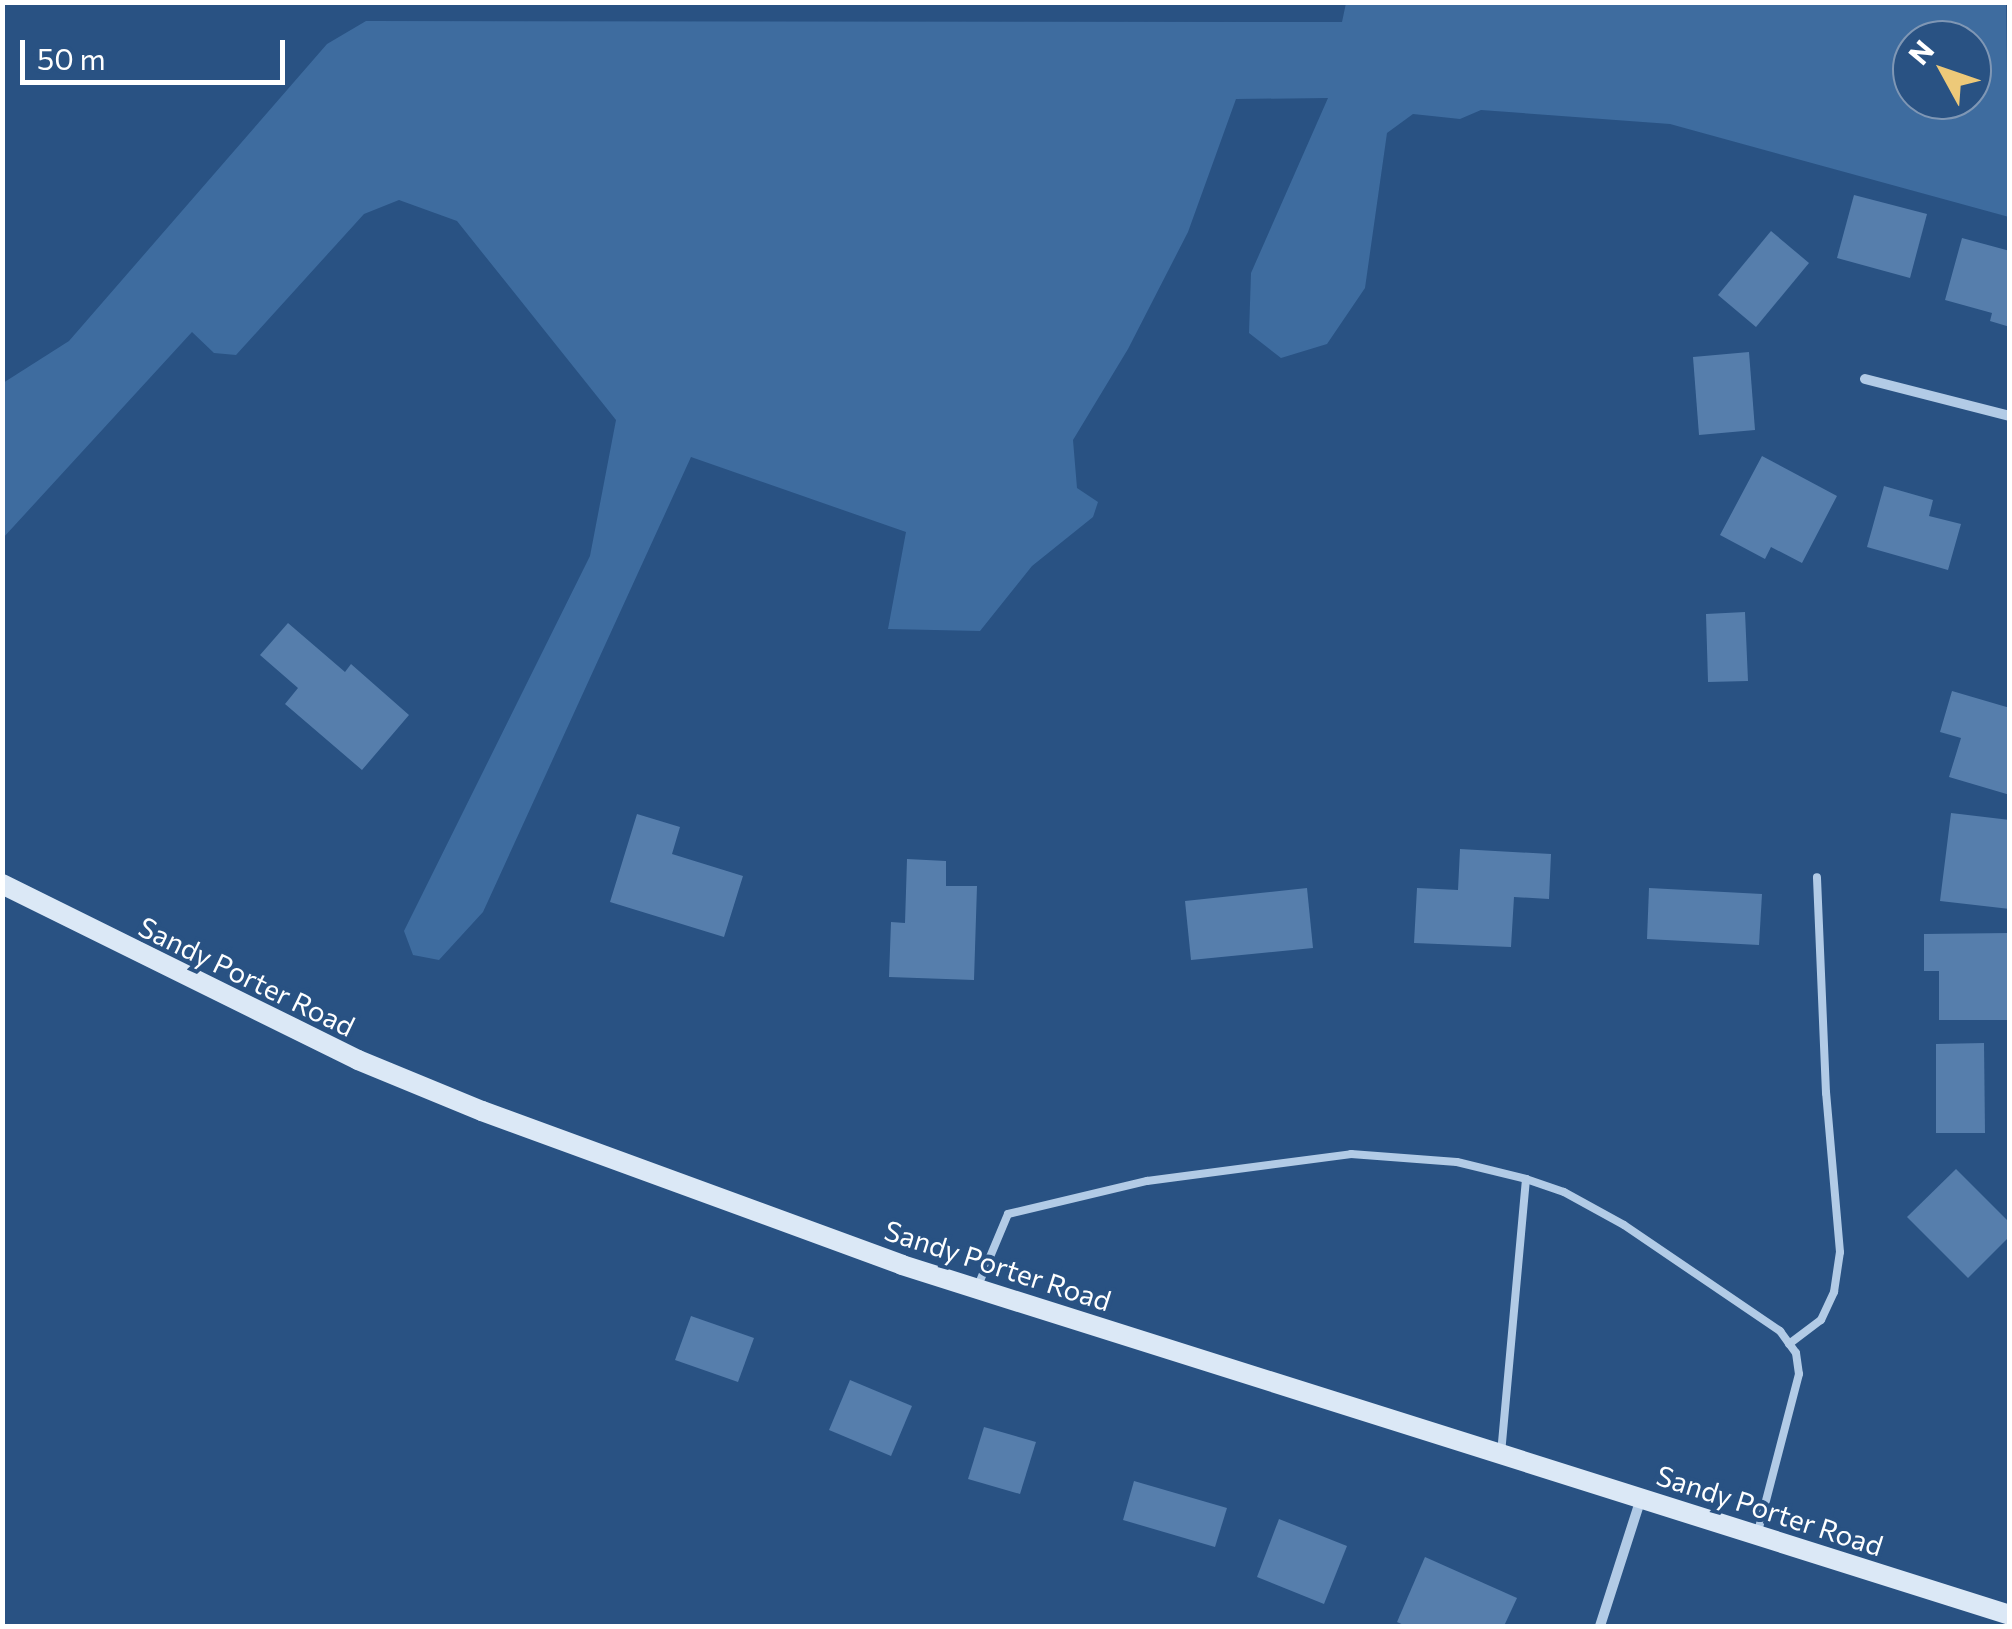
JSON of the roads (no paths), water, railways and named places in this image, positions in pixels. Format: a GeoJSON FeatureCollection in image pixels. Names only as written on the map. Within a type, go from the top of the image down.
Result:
{"type":"FeatureCollection","features":[{"type":"Feature","properties":{"kind":"street"},"geometry":{"type":"LineString","coordinates":[[1865,379],[2010,416]]}},
{"type":"Feature","properties":{"kind":"street","name":"Sandy Porter Road"},"geometry":{"type":"LineString","coordinates":[[2,884],[293,1030],[426,1088],[977,1288],[2010,1616]]}},
{"type":"Feature","properties":{"kind":"street"},"geometry":{"type":"LineString","coordinates":[[1600,1626],[1641,1497]]}},
{"type":"Feature","properties":{"kind":"lane"},"geometry":{"type":"LineString","coordinates":[[1789,1344],[1821,1320],[1834,1292],[1840,1252],[1826,1093],[1817,877]]}},
{"type":"Feature","properties":{"kind":"lane"},"geometry":{"type":"LineString","coordinates":[[977,1288],[1008,1214],[1147,1181],[1351,1154],[1457,1162],[1526,1179],[1564,1192],[1624,1225],[1780,1330],[1800,1374],[1757,1534]]}},
{"type":"Feature","properties":{"kind":"lane"},"geometry":{"type":"LineString","coordinates":[[1500,1453],[1526,1179]]}}]}
